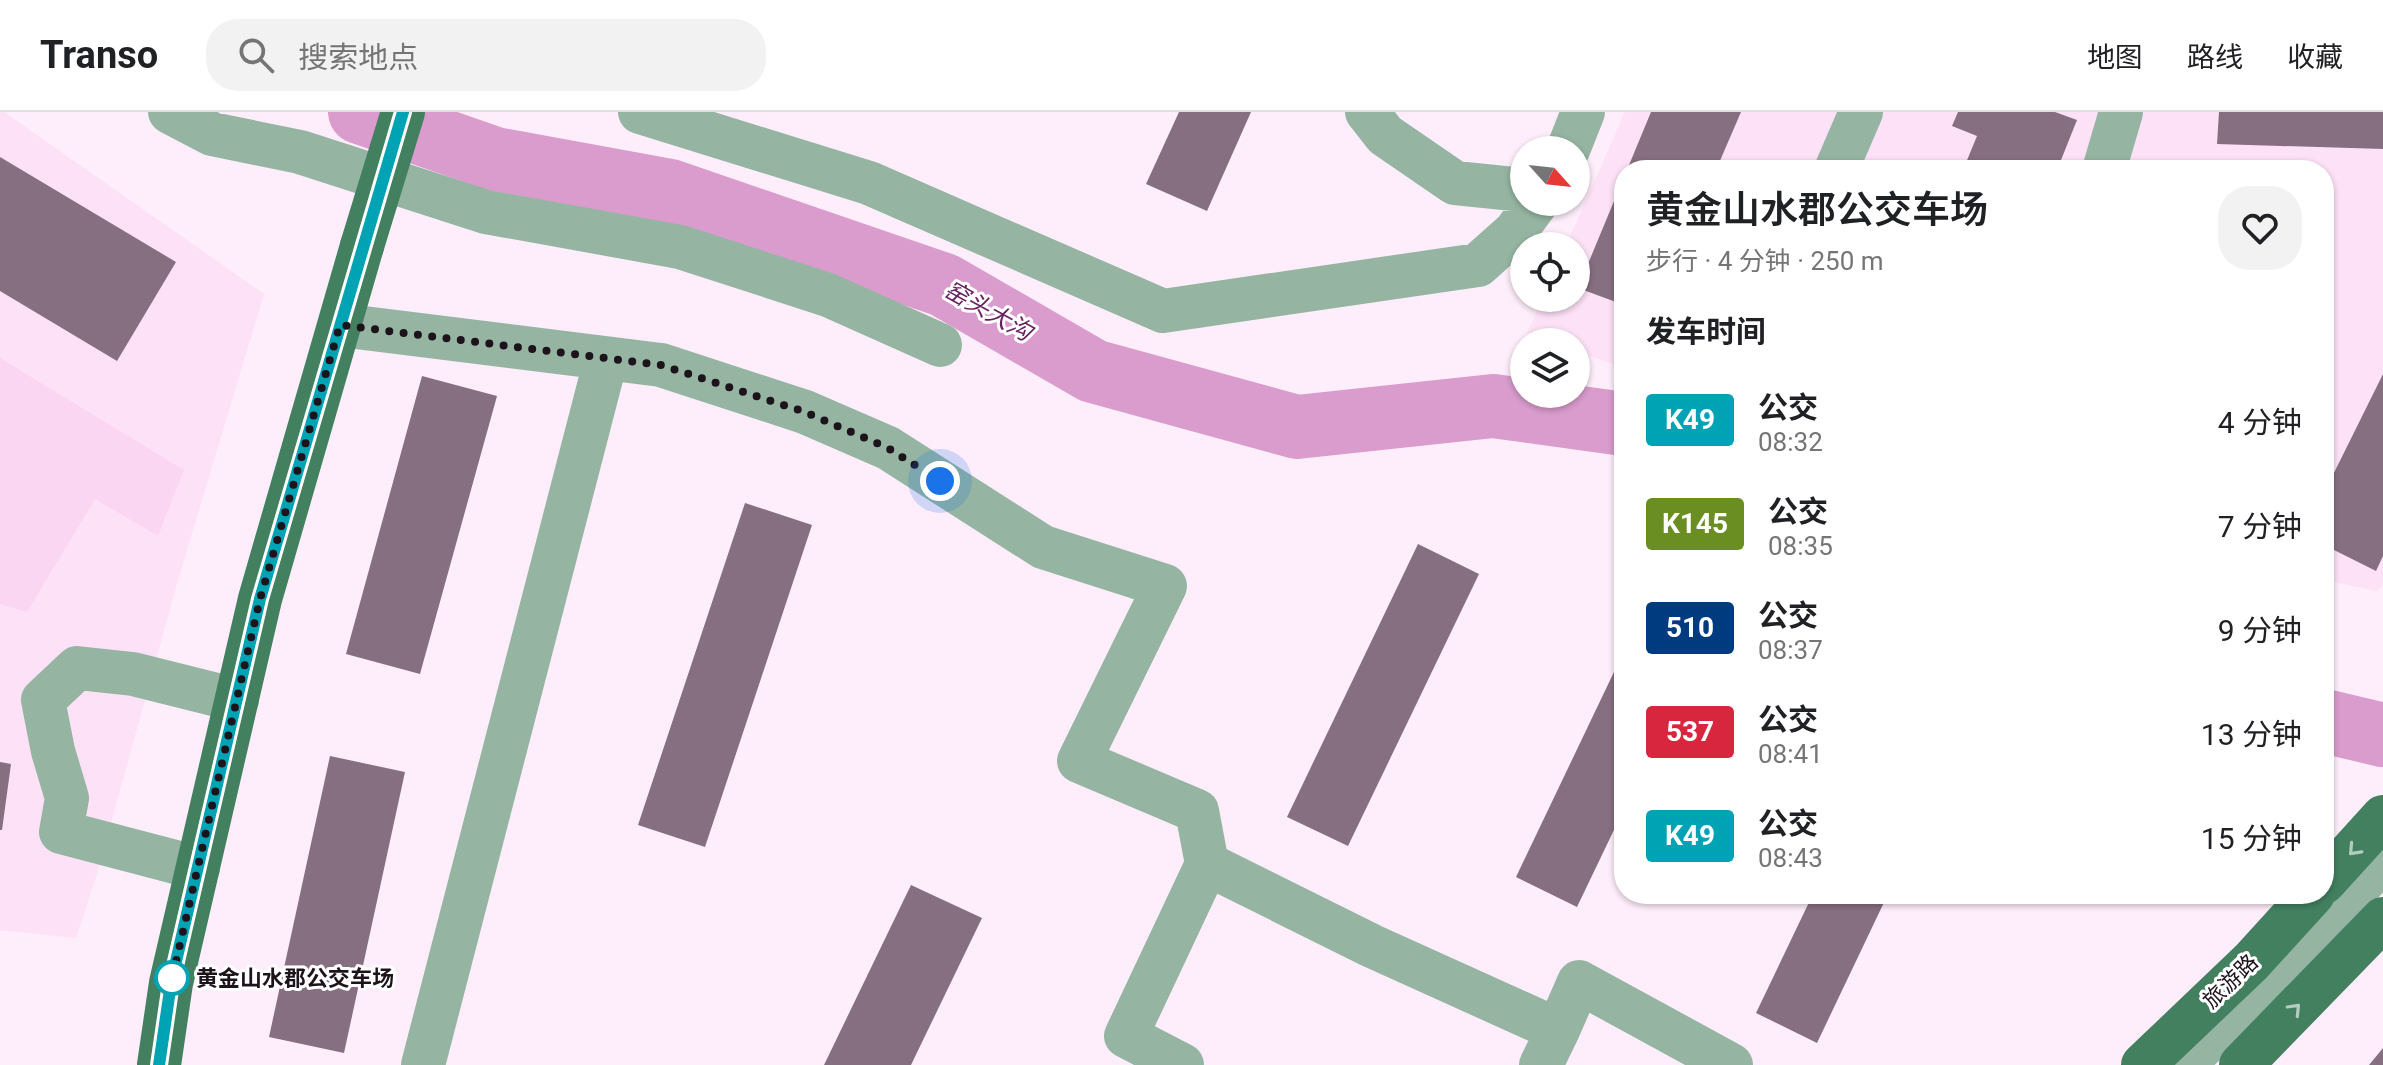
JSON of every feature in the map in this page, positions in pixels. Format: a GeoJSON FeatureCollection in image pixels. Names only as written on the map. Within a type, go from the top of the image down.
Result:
{"type":"FeatureCollection","features":[{"type":"Feature","properties":{"kind":"main road"},"geometry":{"type":"LineString","coordinates":[[159,1065],[171,983],[260,599],[403,112]]}},
{"type":"Feature","properties":{"kind":"main road"},"geometry":{"type":"LineString","coordinates":[[2334,871],[2383,817]]}},
{"type":"Feature","properties":{"kind":"main road","name":"旅游路"},"geometry":{"type":"LineString","coordinates":[[2143,1065],[2251,962],[2304,904]]}},
{"type":"Feature","properties":{"kind":"main road"},"geometry":{"type":"LineString","coordinates":[[2241,1065],[2383,919]]}},
{"type":"Feature","properties":{"kind":"street"},"geometry":{"type":"LineString","coordinates":[[170,112],[212,134],[300,152],[486,212],[680,247],[828,295],[940,345]]}},
{"type":"Feature","properties":{"kind":"street"},"geometry":{"type":"LineString","coordinates":[[640,112],[869,183],[1163,311],[1478,265],[1515,232],[1527,216]]}},
{"type":"Feature","properties":{"kind":"street"},"geometry":{"type":"LineString","coordinates":[[1367,112],[1385,135],[1455,183],[1510,189]]}},
{"type":"Feature","properties":{"kind":"street"},"geometry":{"type":"LineString","coordinates":[[1574,136],[1583,112]]}},
{"type":"Feature","properties":{"kind":"street"},"geometry":{"type":"LineString","coordinates":[[1840,160],[1861,112]]}},
{"type":"Feature","properties":{"kind":"street"},"geometry":{"type":"LineString","coordinates":[[2107,160],[2121,112]]}},
{"type":"Feature","properties":{"kind":"street"},"geometry":{"type":"LineString","coordinates":[[340,325],[661,365],[805,412],[888,448],[1043,547],[1165,586],[1079,761],[1197,811],[1207,864],[1126,1036],[1182,1065]]}},
{"type":"Feature","properties":{"kind":"street"},"geometry":{"type":"LineString","coordinates":[[423,1065],[606,359]]}},
{"type":"Feature","properties":{"kind":"street"},"geometry":{"type":"LineString","coordinates":[[198,868],[61,832],[67,798],[53,751],[43,700],[77,668],[133,674],[237,700]]}},
{"type":"Feature","properties":{"kind":"street"},"geometry":{"type":"LineString","coordinates":[[2182,1065],[2232,1019],[2383,861]]}},
{"type":"Feature","properties":{"kind":"street"},"geometry":{"type":"LineString","coordinates":[[1207,864],[1372,946],[1550,1048],[1579,982],[1731,1065]]}},
{"type":"Feature","properties":{"kind":"shaded area"},"geometry":{"type":"Polygon","coordinates":[[[0,112],[264,294],[178,580],[96,877],[76,938],[0,930],[0,112]]]}},
{"type":"Feature","properties":{"kind":"shaded area"},"geometry":{"type":"Polygon","coordinates":[[[1625,112],[2383,112],[2383,584],[2377,591],[2334,582],[2334,160],[1614,160],[1614,364],[1590,356],[1590,328],[1529,328],[1537,312],[1590,312],[1590,232],[1572,232],[1579,216],[1590,216],[1590,191],[1625,112]]]}},
{"type":"Feature","properties":{"kind":"shaded area"},"geometry":{"type":"Polygon","coordinates":[[[0,358],[184,470],[158,536],[95,499],[27,612],[0,604],[0,358]]]}},
{"type":"Feature","properties":{"kind":"building"},"geometry":{"type":"Polygon","coordinates":[[[1179,112],[1251,112],[1207,211],[1146,184],[1179,112]]]}},
{"type":"Feature","properties":{"kind":"building"},"geometry":{"type":"Polygon","coordinates":[[[1651,112],[1741,112],[1720,160],[1631,160],[1651,112]]]}},
{"type":"Feature","properties":{"kind":"building"},"geometry":{"type":"Polygon","coordinates":[[[1958,112],[2055,112],[2077,120],[2061,160],[1967,160],[1977,136],[1952,126],[1958,112]]]}},
{"type":"Feature","properties":{"kind":"building"},"geometry":{"type":"Polygon","coordinates":[[[2219,112],[2383,112],[2383,149],[2217,144],[2219,112]]]}},
{"type":"Feature","properties":{"kind":"building"},"geometry":{"type":"Polygon","coordinates":[[[0,157],[176,262],[117,361],[0,291],[0,157]]]}},
{"type":"Feature","properties":{"kind":"building"},"geometry":{"type":"Polygon","coordinates":[[[1614,201],[1614,301],[1590,292],[1590,259],[1614,201]]]}},
{"type":"Feature","properties":{"kind":"building"},"geometry":{"type":"Polygon","coordinates":[[[2383,374],[2383,556],[2376,571],[2334,550],[2334,473],[2383,374]]]}},
{"type":"Feature","properties":{"kind":"building"},"geometry":{"type":"Polygon","coordinates":[[[422,376],[497,396],[420,674],[346,654],[422,376]]]}},
{"type":"Feature","properties":{"kind":"building"},"geometry":{"type":"Polygon","coordinates":[[[745,503],[812,525],[705,847],[638,825],[745,503]]]}},
{"type":"Feature","properties":{"kind":"building"},"geometry":{"type":"Polygon","coordinates":[[[1418,544],[1479,574],[1348,846],[1287,817],[1418,544]]]}},
{"type":"Feature","properties":{"kind":"building"},"geometry":{"type":"Polygon","coordinates":[[[1614,672],[1614,830],[1577,907],[1516,877],[1614,672]]]}},
{"type":"Feature","properties":{"kind":"building"},"geometry":{"type":"Polygon","coordinates":[[[330,756],[405,772],[344,1053],[269,1037],[330,756]]]}},
{"type":"Feature","properties":{"kind":"building"},"geometry":{"type":"Polygon","coordinates":[[[0,762],[11,764],[2,830],[0,830],[0,762]]]}},
{"type":"Feature","properties":{"kind":"building"},"geometry":{"type":"Polygon","coordinates":[[[911,885],[982,918],[911,1065],[824,1065],[911,885]]]}},
{"type":"Feature","properties":{"kind":"building"},"geometry":{"type":"Polygon","coordinates":[[[1808,904],[1883,904],[1817,1043],[1756,1013],[1808,904]]]}},
{"type":"Feature","properties":{"kind":"building"},"geometry":{"type":"Polygon","coordinates":[[[2383,1048],[2383,1065],[2369,1065],[2383,1048]]]}},
{"type":"Feature","properties":{"kind":"waterway","name":"窑头大沟"},"geometry":{"type":"LineString","coordinates":[[360,112],[495,159],[670,191],[944,285],[1093,371],[1297,427],[1493,406],[1614,423]]}},
{"type":"Feature","properties":{"kind":"waterway","name":"窑头大沟"},"geometry":{"type":"LineString","coordinates":[[2334,723],[2383,735]]}},
{"type":"Feature","properties":{"kind":"bus line","name":"K49"},"geometry":{"type":"LineString","coordinates":[[159,1065],[171,983],[260,599],[403,112]]}},
{"type":"Feature","properties":{"kind":"place","name":"黄金山水郡公交车场"},"geometry":{"type":"Point","coordinates":[172,978]}},
{"type":"Feature","properties":{"kind":"route"},"geometry":{"type":"LineString","coordinates":[[172,978],[171,983],[260,599],[340,325],[661,365],[805,412],[888,448],[940,481]]}}]}
